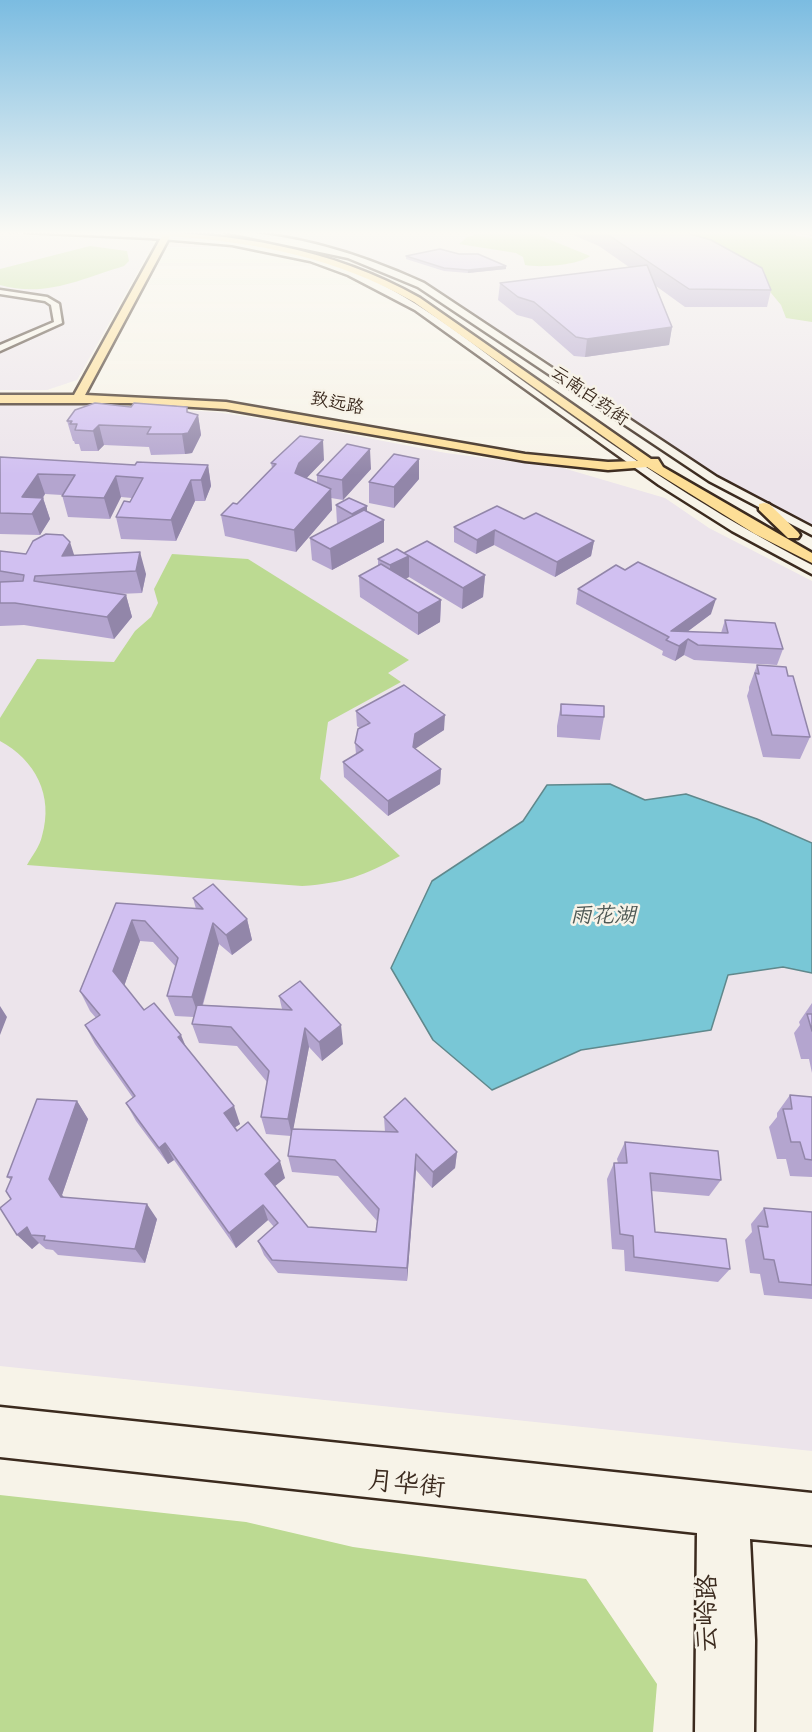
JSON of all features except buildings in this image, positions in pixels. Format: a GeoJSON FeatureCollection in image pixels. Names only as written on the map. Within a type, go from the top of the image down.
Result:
{"type":"FeatureCollection","features":[{"type":"Feature","properties":{"kind":"main road"},"geometry":{"type":"LineString","coordinates":[[84,397],[128,313]]}},
{"type":"Feature","properties":{"kind":"main road","name":"云南白药街"},"geometry":{"type":"LineString","coordinates":[[435,313],[608,436],[638,462],[812,559]]}},
{"type":"Feature","properties":{"kind":"main road","name":"云南白药街"},"geometry":{"type":"LineString","coordinates":[[451,313],[696,478],[812,544]]}},
{"type":"Feature","properties":{"kind":"main road","name":"致远路"},"geometry":{"type":"LineString","coordinates":[[0,397],[84,397],[222,405],[487,453],[638,462],[662,456]]}},
{"type":"Feature","properties":{"kind":"main road"},"geometry":{"type":"LineString","coordinates":[[608,436],[620,436],[625,432]]}},
{"type":"Feature","properties":{"kind":"main road"},"geometry":{"type":"LineString","coordinates":[[677,483],[683,477],[696,478]]}},
{"type":"Feature","properties":{"kind":"main road"},"geometry":{"type":"LineString","coordinates":[[764,507],[793,535]]}},
{"type":"Feature","properties":{"kind":"street"},"geometry":{"type":"LineString","coordinates":[[0,348],[58,323],[56,313]]}},
{"type":"Feature","properties":{"kind":"street"},"geometry":{"type":"LineString","coordinates":[[421,313],[638,462],[757,540],[812,570]]}},
{"type":"Feature","properties":{"kind":"street"},"geometry":{"type":"LineString","coordinates":[[461,313],[677,456],[812,532]]}},
{"type":"Feature","properties":{"kind":"street","name":"月华街"},"geometry":{"type":"LineString","coordinates":[[0,1420],[723,1510],[812,1532]]}},
{"type":"Feature","properties":{"kind":"street","name":"月华街"},"geometry":{"type":"LineString","coordinates":[[0,1444],[723,1510],[812,1506]]}},
{"type":"Feature","properties":{"kind":"street","name":"云岭路"},"geometry":{"type":"LineString","coordinates":[[710,1732],[723,1510]]}},
{"type":"Feature","properties":{"kind":"street","name":"云岭路"},"geometry":{"type":"LineString","coordinates":[[723,1510],[741,1640],[739,1732]]}},
{"type":"Feature","properties":{"kind":"shaded area"},"geometry":{"type":"Polygon","coordinates":[[[0,313],[115,313],[77,380],[47,390],[0,390],[0,313]]]}},
{"type":"Feature","properties":{"kind":"shaded area"},"geometry":{"type":"Polygon","coordinates":[[[471,313],[812,313],[812,526],[721,478],[546,360],[471,313]]]}},
{"type":"Feature","properties":{"kind":"shaded area"},"geometry":{"type":"Polygon","coordinates":[[[0,405],[89,405],[215,412],[284,422],[446,453],[563,468],[665,498],[709,528],[812,581],[812,1451],[0,1366],[0,405]]]}},
{"type":"Feature","properties":{"kind":"green space"},"geometry":{"type":"Polygon","coordinates":[[[784,313],[812,313],[812,322],[786,318],[784,313]]]}},
{"type":"Feature","properties":{"kind":"green space"},"geometry":{"type":"Polygon","coordinates":[[[172,554],[248,559],[409,660],[388,673],[401,682],[328,722],[320,779],[400,856],[353,877],[330,883],[302,886],[27,865],[42,836],[45,821],[43,793],[39,780],[23,758],[0,741],[0,718],[37,659],[114,662],[135,631],[151,617],[158,603],[154,589],[172,554]]]}},
{"type":"Feature","properties":{"kind":"green space"},"geometry":{"type":"Polygon","coordinates":[[[0,1495],[246,1522],[353,1547],[586,1579],[657,1684],[653,1732],[0,1732],[0,1495]]]}},
{"type":"Feature","properties":{"kind":"water","name":"雨花湖"},"geometry":{"type":"Polygon","coordinates":[[[610,784],[645,800],[686,794],[757,819],[812,843],[812,973],[783,967],[728,975],[711,1030],[581,1050],[492,1090],[433,1040],[391,968],[432,881],[523,821],[547,785],[610,784]]]}}]}
